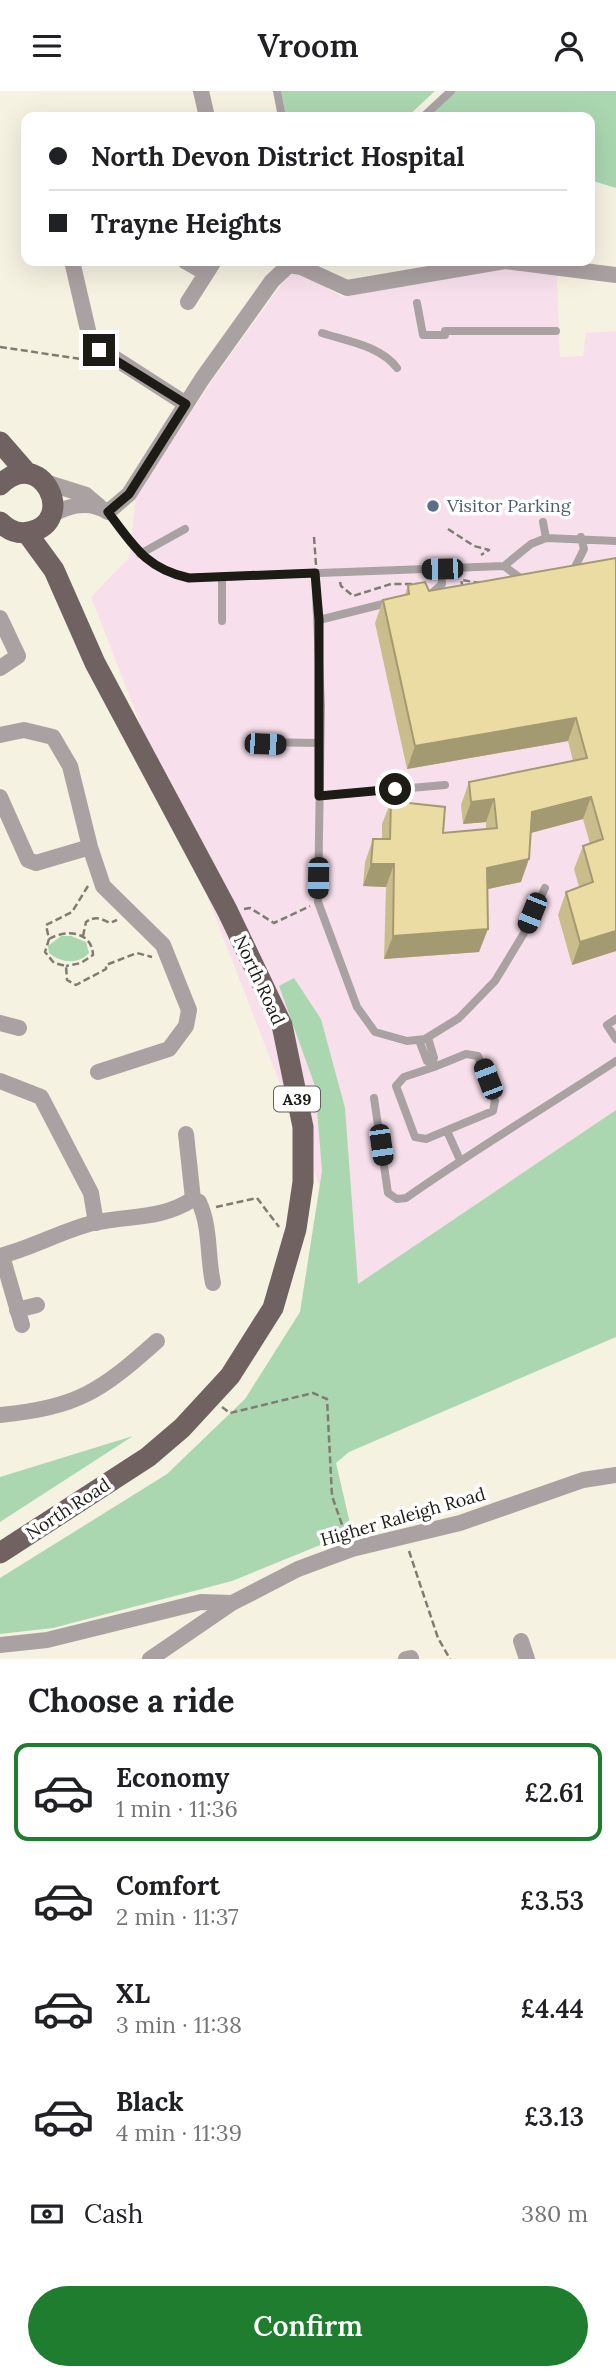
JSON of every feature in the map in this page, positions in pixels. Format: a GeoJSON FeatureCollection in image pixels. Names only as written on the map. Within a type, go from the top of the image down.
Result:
{"type":"FeatureCollection","features":[{"type":"Feature","properties":{"kind":"main road"},"geometry":{"type":"LineString","coordinates":[[0,442],[36,478]]}},
{"type":"Feature","properties":{"kind":"main road"},"geometry":{"type":"LineString","coordinates":[[0,485],[12,475],[36,478]]}},
{"type":"Feature","properties":{"kind":"main road","name":"North Road"},"geometry":{"type":"LineString","coordinates":[[0,1553],[148,1457],[181,1428],[230,1376],[273,1308],[292,1244],[303,1182],[303,1127],[282,1025],[227,909],[95,663],[54,570],[49,518],[53,498],[36,478]]}},
{"type":"Feature","properties":{"kind":"main road"},"geometry":{"type":"LineString","coordinates":[[10,530],[49,518]]}},
{"type":"Feature","properties":{"kind":"main road","name":"North Road"},"geometry":{"type":"LineString","coordinates":[[10,530],[54,570]]}},
{"type":"Feature","properties":{"kind":"street"},"geometry":{"type":"LineString","coordinates":[[201,91],[206,112]]}},
{"type":"Feature","properties":{"kind":"street"},"geometry":{"type":"LineString","coordinates":[[73,266],[91,343],[186,404]]}},
{"type":"Feature","properties":{"kind":"street"},"geometry":{"type":"LineString","coordinates":[[49,518],[64,507],[78,504],[105,510],[129,494],[186,404],[272,281],[287,266]]}},
{"type":"Feature","properties":{"kind":"street"},"geometry":{"type":"LineString","coordinates":[[298,266],[347,288],[476,266]]}},
{"type":"Feature","properties":{"kind":"street"},"geometry":{"type":"LineString","coordinates":[[545,266],[616,275]]}},
{"type":"Feature","properties":{"kind":"street"},"geometry":{"type":"LineString","coordinates":[[188,302],[210,267]]}},
{"type":"Feature","properties":{"kind":"street"},"geometry":{"type":"LineString","coordinates":[[36,478],[86,495],[105,510]]}},
{"type":"Feature","properties":{"kind":"street"},"geometry":{"type":"LineString","coordinates":[[0,618],[18,656],[0,668]]}},
{"type":"Feature","properties":{"kind":"street"},"geometry":{"type":"LineString","coordinates":[[0,734],[24,730],[53,737],[70,766],[103,886],[163,945],[188,1010],[179,1038],[169,1049],[98,1072]]}},
{"type":"Feature","properties":{"kind":"street"},"geometry":{"type":"LineString","coordinates":[[0,797],[27,860],[36,863],[90,846]]}},
{"type":"Feature","properties":{"kind":"street"},"geometry":{"type":"LineString","coordinates":[[0,1023],[19,1028]]}},
{"type":"Feature","properties":{"kind":"street"},"geometry":{"type":"LineString","coordinates":[[0,1081],[41,1097],[91,1193],[96,1223]]}},
{"type":"Feature","properties":{"kind":"street"},"geometry":{"type":"LineString","coordinates":[[187,1135],[198,1205],[208,1224],[207,1257],[214,1283]]}},
{"type":"Feature","properties":{"kind":"street"},"geometry":{"type":"LineString","coordinates":[[37,1305],[19,1318],[1,1256],[96,1223],[152,1217],[198,1205]]}},
{"type":"Feature","properties":{"kind":"street"},"geometry":{"type":"LineString","coordinates":[[0,1415],[73,1402],[111,1382],[157,1341]]}},
{"type":"Feature","properties":{"kind":"street","name":"Higher Raleigh Road"},"geometry":{"type":"LineString","coordinates":[[0,1645],[47,1640],[201,1602],[232,1603],[298,1569],[352,1549],[460,1523],[583,1481],[616,1475]]}},
{"type":"Feature","properties":{"kind":"street"},"geometry":{"type":"LineString","coordinates":[[150,1659],[232,1603]]}},
{"type":"Feature","properties":{"kind":"street"},"geometry":{"type":"LineString","coordinates":[[520,1640],[527,1659]]}},
{"type":"Feature","properties":{"kind":"lane"},"geometry":{"type":"LineString","coordinates":[[277,91],[281,112]]}},
{"type":"Feature","properties":{"kind":"lane"},"geometry":{"type":"LineString","coordinates":[[428,112],[451,91]]}},
{"type":"Feature","properties":{"kind":"lane"},"geometry":{"type":"LineString","coordinates":[[417,303],[423,335],[556,331]]}},
{"type":"Feature","properties":{"kind":"lane"},"geometry":{"type":"LineString","coordinates":[[322,333],[379,352],[389,358],[397,368]]}},
{"type":"Feature","properties":{"kind":"lane"},"geometry":{"type":"LineString","coordinates":[[105,510],[140,554],[158,569],[189,578],[316,569],[504,566],[531,544],[546,538],[581,537],[616,541]]}},
{"type":"Feature","properties":{"kind":"lane"},"geometry":{"type":"LineString","coordinates":[[543,522],[546,538]]}},
{"type":"Feature","properties":{"kind":"lane"},"geometry":{"type":"LineString","coordinates":[[140,554],[185,529]]}},
{"type":"Feature","properties":{"kind":"lane"},"geometry":{"type":"LineString","coordinates":[[565,577],[572,573],[580,561],[584,549],[581,537]]}},
{"type":"Feature","properties":{"kind":"lane"},"geometry":{"type":"LineString","coordinates":[[504,566],[521,580],[531,581]]}},
{"type":"Feature","properties":{"kind":"lane"},"geometry":{"type":"LineString","coordinates":[[316,569],[320,743],[318,902],[357,1007],[374,1032],[407,1041],[419,1040],[428,1038],[459,1018],[494,983],[522,938],[545,888]]}},
{"type":"Feature","properties":{"kind":"lane"},"geometry":{"type":"LineString","coordinates":[[419,597],[437,591],[442,584],[442,569]]}},
{"type":"Feature","properties":{"kind":"lane"},"geometry":{"type":"LineString","coordinates":[[222,577],[222,621]]}},
{"type":"Feature","properties":{"kind":"lane"},"geometry":{"type":"LineString","coordinates":[[319,620],[395,601]]}},
{"type":"Feature","properties":{"kind":"lane"},"geometry":{"type":"LineString","coordinates":[[254,742],[320,743]]}},
{"type":"Feature","properties":{"kind":"lane"},"geometry":{"type":"LineString","coordinates":[[319,796],[445,785]]}},
{"type":"Feature","properties":{"kind":"lane"},"geometry":{"type":"LineString","coordinates":[[616,1019],[607,1025],[616,1039]]}},
{"type":"Feature","properties":{"kind":"lane"},"geometry":{"type":"LineString","coordinates":[[428,1038],[434,1058],[433,1065]]}},
{"type":"Feature","properties":{"kind":"lane"},"geometry":{"type":"LineString","coordinates":[[419,1040],[427,1061],[433,1065]]}},
{"type":"Feature","properties":{"kind":"lane"},"geometry":{"type":"LineString","coordinates":[[466,1055],[478,1056],[496,1106],[488,1115],[447,1131],[426,1139],[415,1137],[396,1092],[399,1081],[404,1077],[433,1065],[466,1055]]}},
{"type":"Feature","properties":{"kind":"lane"},"geometry":{"type":"LineString","coordinates":[[374,1098],[388,1193],[391,1197],[406,1198],[460,1160],[520,1125],[616,1061]]}},
{"type":"Feature","properties":{"kind":"lane"},"geometry":{"type":"LineString","coordinates":[[447,1131],[460,1160]]}},
{"type":"Feature","properties":{"kind":"path"},"geometry":{"type":"LineString","coordinates":[[448,529],[474,546],[489,550],[473,559]]}},
{"type":"Feature","properties":{"kind":"path"},"geometry":{"type":"LineString","coordinates":[[314,537],[316,569]]}},
{"type":"Feature","properties":{"kind":"path"},"geometry":{"type":"LineString","coordinates":[[463,588],[461,580],[485,583]]}},
{"type":"Feature","properties":{"kind":"path"},"geometry":{"type":"LineString","coordinates":[[49,939],[65,933],[83,936],[90,941],[93,955],[81,963],[66,966],[54,963],[45,949],[49,939],[46,925],[50,920],[72,912],[93,876],[99,873]]}},
{"type":"Feature","properties":{"kind":"path"},"geometry":{"type":"LineString","coordinates":[[227,909],[250,908],[274,922],[318,902]]}},
{"type":"Feature","properties":{"kind":"path"},"geometry":{"type":"LineString","coordinates":[[83,936],[86,922],[92,919],[114,923],[127,911]]}},
{"type":"Feature","properties":{"kind":"path"},"geometry":{"type":"LineString","coordinates":[[66,966],[67,980],[76,985],[106,969],[106,965],[137,953],[154,958],[166,954]]}},
{"type":"Feature","properties":{"kind":"path"},"geometry":{"type":"LineString","coordinates":[[198,1205],[257,1198],[292,1244]]}},
{"type":"Feature","properties":{"kind":"path"},"geometry":{"type":"LineString","coordinates":[[211,1396],[230,1413],[313,1393],[327,1399],[332,1496],[339,1522],[352,1549]]}},
{"type":"Feature","properties":{"kind":"path"},"geometry":{"type":"LineString","coordinates":[[404,1536],[438,1638],[450,1659]]}},
{"type":"Feature","properties":{"kind":"shaded area"},"geometry":{"type":"Polygon","coordinates":[[[502,266],[557,272],[560,357],[583,356],[586,333],[616,331],[616,1110],[358,1285],[91,597],[129,558],[136,496],[213,379],[289,274],[303,275],[343,297],[502,266]]]}},
{"type":"Feature","properties":{"kind":"green space"},"geometry":{"type":"Polygon","coordinates":[[[281,91],[435,91],[412,112],[285,112],[281,91]]]}},
{"type":"Feature","properties":{"kind":"green space"},"geometry":{"type":"Polygon","coordinates":[[[454,91],[616,91],[616,188],[595,182],[595,112],[434,112],[454,91]]]}},
{"type":"Feature","properties":{"kind":"green space"},"geometry":{"type":"Polygon","coordinates":[[[61,936],[71,936],[86,942],[89,953],[75,961],[64,961],[49,953],[48,946],[61,936]]]}},
{"type":"Feature","properties":{"kind":"green space"},"geometry":{"type":"Polygon","coordinates":[[[294,978],[321,1019],[345,1108],[358,1284],[616,1110],[616,1337],[349,1452],[336,1463],[352,1532],[232,1581],[53,1628],[0,1634],[0,1578],[167,1474],[245,1399],[300,1312],[322,1171],[315,1086],[279,986],[294,978]]]}},
{"type":"Feature","properties":{"kind":"green space"},"geometry":{"type":"Polygon","coordinates":[[[133,1436],[0,1522],[0,1477],[133,1436]]]}},
{"type":"Feature","properties":{"kind":"building"},"geometry":{"type":"Polygon","coordinates":[[[616,558],[616,931],[580,942],[566,892],[593,882],[583,846],[603,839],[591,797],[532,812],[529,859],[487,868],[488,929],[393,936],[394,864],[371,864],[373,839],[390,839],[391,801],[445,807],[443,833],[497,828],[494,799],[471,802],[469,782],[587,758],[576,718],[415,746],[383,600],[409,594],[408,585],[425,582],[429,591],[616,558]]]}},
{"type":"Feature","properties":{"kind":"place","name":"Visitor Parking"},"geometry":{"type":"Point","coordinates":[433,506]}},
{"type":"Feature","properties":{"kind":"route"},"geometry":{"type":"LineString","coordinates":[[99,350],[186,404],[129,494],[108,512],[140,554],[158,569],[171,574],[189,578],[315,573],[321,705],[319,796],[395,789]]}}]}
